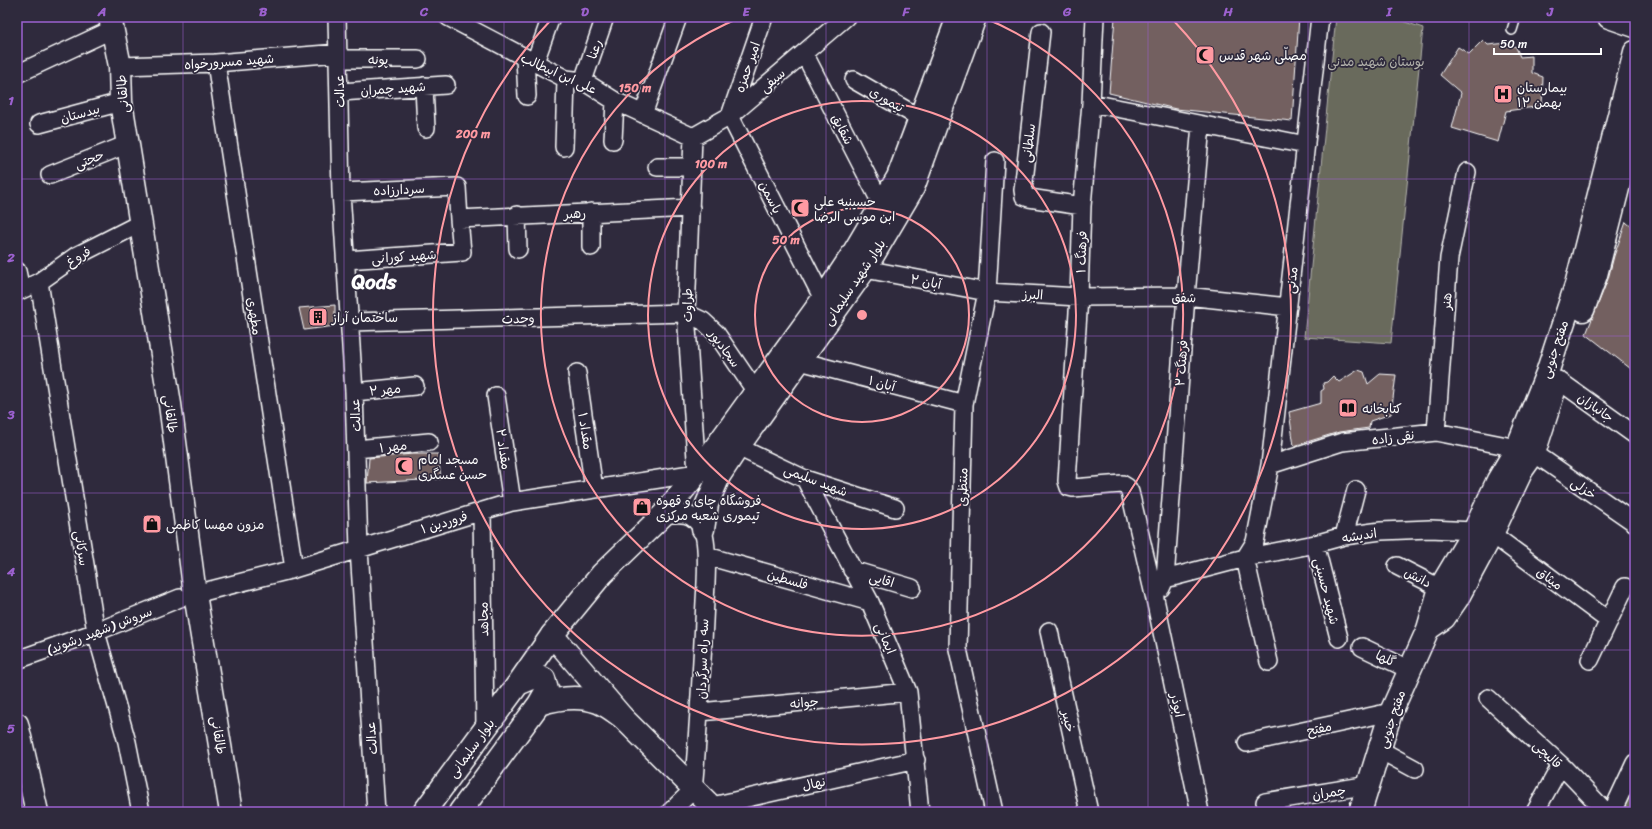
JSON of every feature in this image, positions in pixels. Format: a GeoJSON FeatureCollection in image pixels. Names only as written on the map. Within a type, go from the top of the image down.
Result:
{"type":"FeatureCollection","features":[{"type":"Feature","properties":{"kind":"street","name":"عدالت"},"geometry":{"type":"LineString","coordinates":[[337,17],[340,92],[341,192],[354,392],[359,549],[376,812]]}},
{"type":"Feature","properties":{"kind":"street","name":"علی ابن ابیطالب"},"geometry":{"type":"LineString","coordinates":[[448,17],[566,79],[583,81],[615,101],[693,137]]}},
{"type":"Feature","properties":{"kind":"street"},"geometry":{"type":"LineString","coordinates":[[527,96],[530,60],[551,17]]}},
{"type":"Feature","properties":{"kind":"street","name":"رعنا"},"geometry":{"type":"LineString","coordinates":[[583,81],[605,17]]}},
{"type":"Feature","properties":{"kind":"street"},"geometry":{"type":"LineString","coordinates":[[643,114],[678,17]]}},
{"type":"Feature","properties":{"kind":"street","name":"امیر حمزه"},"geometry":{"type":"LineString","coordinates":[[730,116],[764,17]]}},
{"type":"Feature","properties":{"kind":"street","name":"سیفی"},"geometry":{"type":"LineString","coordinates":[[693,137],[730,116],[846,17]]}},
{"type":"Feature","properties":{"kind":"street","name":"بلوار شهید سلیمانی"},"geometry":{"type":"LineString","coordinates":[[663,515],[698,473],[822,299],[852,255],[882,205],[898,177],[958,17]]}},
{"type":"Feature","properties":{"kind":"street","name":"بلوار شهید سلیمانی"},"geometry":{"type":"LineString","coordinates":[[703,529],[707,504],[719,476],[865,269],[913,188],[975,17]]}},
{"type":"Feature","properties":{"kind":"street","name":"فرهنگ ۱"},"geometry":{"type":"LineString","coordinates":[[1069,487],[1067,481],[1079,297],[1082,206],[1091,103],[1095,17]]}},
{"type":"Feature","properties":{"kind":"street","name":"مدنی"},"geometry":{"type":"LineString","coordinates":[[1245,558],[1255,542],[1270,465],[1320,17]]}},
{"type":"Feature","properties":{"kind":"street"},"geometry":{"type":"LineString","coordinates":[[1609,17],[1635,26]]}},
{"type":"Feature","properties":{"kind":"street"},"geometry":{"type":"LineString","coordinates":[[17,74],[111,23]]}},
{"type":"Feature","properties":{"kind":"street","name":"طالقانی"},"geometry":{"type":"LineString","coordinates":[[111,23],[120,66],[121,102],[170,404],[187,596],[231,812]]}},
{"type":"Feature","properties":{"kind":"street","name":"سلطانی"},"geometry":{"type":"LineString","coordinates":[[1041,32],[1023,190],[1024,196],[1082,206]]}},
{"type":"Feature","properties":{"kind":"street","name":"مفتح جنوبی"},"geometry":{"type":"LineString","coordinates":[[1428,628],[1444,618],[1457,599],[1483,532],[1498,480],[1526,451],[1558,380],[1583,287],[1635,52]]}},
{"type":"Feature","properties":{"kind":"street","name":"شقایق"},"geometry":{"type":"LineString","coordinates":[[804,53],[882,205]]}},
{"type":"Feature","properties":{"kind":"street","name":"پونه"},"geometry":{"type":"LineString","coordinates":[[338,56],[418,59]]}},
{"type":"Feature","properties":{"kind":"street","name":"شهید مسرورخواه"},"geometry":{"type":"LineString","coordinates":[[120,66],[216,63],[338,56]]}},
{"type":"Feature","properties":{"kind":"street","name":"مطهری"},"geometry":{"type":"LineString","coordinates":[[216,63],[294,569]]}},
{"type":"Feature","properties":{"kind":"street"},"geometry":{"type":"LineString","coordinates":[[564,147],[566,79]]}},
{"type":"Feature","properties":{"kind":"street","name":"تیموری"},"geometry":{"type":"LineString","coordinates":[[854,80],[920,118]]}},
{"type":"Feature","properties":{"kind":"street","name":"شهید چمران"},"geometry":{"type":"LineString","coordinates":[[340,92],[446,85]]}},
{"type":"Feature","properties":{"kind":"street"},"geometry":{"type":"LineString","coordinates":[[424,86],[426,128]]}},
{"type":"Feature","properties":{"kind":"street"},"geometry":{"type":"LineString","coordinates":[[613,140],[615,101]]}},
{"type":"Feature","properties":{"kind":"street","name":"بیدستان"},"geometry":{"type":"LineString","coordinates":[[39,124],[121,102]]}},
{"type":"Feature","properties":{"kind":"street"},"geometry":{"type":"LineString","coordinates":[[1091,103],[1306,145]]}},
{"type":"Feature","properties":{"kind":"street","name":"یاسمن"},"geometry":{"type":"LineString","coordinates":[[730,116],[822,299]]}},
{"type":"Feature","properties":{"kind":"street","name":"مفتح جنوبی"},"geometry":{"type":"LineString","coordinates":[[1526,451],[1547,373],[1583,287],[1596,275],[1635,121]]}},
{"type":"Feature","properties":{"kind":"street","name":"فرهنگ ۲"},"geometry":{"type":"LineString","coordinates":[[1155,599],[1165,579],[1186,296],[1202,125]]}},
{"type":"Feature","properties":{"kind":"street","name":"طراوت"},"geometry":{"type":"LineString","coordinates":[[693,137],[686,313],[698,473]]}},
{"type":"Feature","properties":{"kind":"street","name":"حجتی"},"geometry":{"type":"LineString","coordinates":[[50,175],[128,144]]}},
{"type":"Feature","properties":{"kind":"street","name":"منتظری"},"geometry":{"type":"LineString","coordinates":[[994,812],[958,649],[964,404],[987,292],[995,161]]}},
{"type":"Feature","properties":{"kind":"street"},"geometry":{"type":"LineString","coordinates":[[657,167],[692,167]]}},
{"type":"Feature","properties":{"kind":"street","name":"هنر"},"geometry":{"type":"LineString","coordinates":[[1436,432],[1449,258],[1467,172]]}},
{"type":"Feature","properties":{"kind":"street","name":"سردارزاده"},"geometry":{"type":"LineString","coordinates":[[341,192],[457,187],[459,219]]}},
{"type":"Feature","properties":{"kind":"street","name":"رهبر"},"geometry":{"type":"LineString","coordinates":[[459,219],[517,215],[691,208]]}},
{"type":"Feature","properties":{"kind":"street"},"geometry":{"type":"LineString","coordinates":[[591,212],[591,247]]}},
{"type":"Feature","properties":{"kind":"street"},"geometry":{"type":"LineString","coordinates":[[517,215],[518,249]]}},
{"type":"Feature","properties":{"kind":"street","name":"شهید کورانی"},"geometry":{"type":"LineString","coordinates":[[346,260],[462,252],[459,219]]}},
{"type":"Feature","properties":{"kind":"street","name":"فروغ"},"geometry":{"type":"LineString","coordinates":[[19,291],[39,282],[76,256],[141,223]]}},
{"type":"Feature","properties":{"kind":"street","name":"آبان ۲"},"geometry":{"type":"LineString","coordinates":[[865,269],[987,292]]}},
{"type":"Feature","properties":{"kind":"street"},"geometry":{"type":"LineString","coordinates":[[17,271],[19,291]]}},
{"type":"Feature","properties":{"kind":"street","name":"سرکانی"},"geometry":{"type":"LineString","coordinates":[[39,282],[96,632],[127,742],[141,812]]}},
{"type":"Feature","properties":{"kind":"street","name":"البرز"},"geometry":{"type":"LineString","coordinates":[[987,292],[1079,297]]}},
{"type":"Feature","properties":{"kind":"street","name":"شفق"},"geometry":{"type":"LineString","coordinates":[[1079,297],[1186,296],[1288,306]]}},
{"type":"Feature","properties":{"kind":"street","name":"وحدت"},"geometry":{"type":"LineString","coordinates":[[350,322],[686,313]]}},
{"type":"Feature","properties":{"kind":"street","name":"سجادپور"},"geometry":{"type":"LineString","coordinates":[[686,313],[703,321],[716,333],[756,392]]}},
{"type":"Feature","properties":{"kind":"street","name":"آبان ۱"},"geometry":{"type":"LineString","coordinates":[[800,361],[964,404]]}},
{"type":"Feature","properties":{"kind":"street","name":"مقداد ۱"},"geometry":{"type":"LineString","coordinates":[[577,373],[594,489]]}},
{"type":"Feature","properties":{"kind":"street","name":"جانبازان"},"geometry":{"type":"LineString","coordinates":[[1558,380],[1635,435]]}},
{"type":"Feature","properties":{"kind":"street","name":"مهر ۲"},"geometry":{"type":"LineString","coordinates":[[354,392],[415,386]]}},
{"type":"Feature","properties":{"kind":"street","name":"مقداد ۲"},"geometry":{"type":"LineString","coordinates":[[496,396],[512,502]]}},
{"type":"Feature","properties":{"kind":"street","name":"نقی زاده"},"geometry":{"type":"LineString","coordinates":[[1270,465],[1342,442],[1436,432],[1526,451]]}},
{"type":"Feature","properties":{"kind":"street","name":"مهر ۱"},"geometry":{"type":"LineString","coordinates":[[356,449],[429,442]]}},
{"type":"Feature","properties":{"kind":"street","name":"شهید سلیمی"},"geometry":{"type":"LineString","coordinates":[[738,447],[805,479],[895,508]]}},
{"type":"Feature","properties":{"kind":"street","name":"خزلی"},"geometry":{"type":"LineString","coordinates":[[1526,451],[1635,524]]}},
{"type":"Feature","properties":{"kind":"street","name":"فروردین ۱"},"geometry":{"type":"LineString","coordinates":[[187,596],[294,569],[512,502],[698,473]]}},
{"type":"Feature","properties":{"kind":"street","name":"ایمانی"},"geometry":{"type":"LineString","coordinates":[[805,479],[870,602],[908,692],[920,812]]}},
{"type":"Feature","properties":{"kind":"street","name":"ابوذر"},"geometry":{"type":"LineString","coordinates":[[1069,487],[1073,488],[1122,484],[1127,487],[1130,492],[1155,599],[1200,812]]}},
{"type":"Feature","properties":{"kind":"street"},"geometry":{"type":"LineString","coordinates":[[1344,536],[1356,490]]}},
{"type":"Feature","properties":{"kind":"street","name":"مجاهد"},"geometry":{"type":"LineString","coordinates":[[482,510],[484,728]]}},
{"type":"Feature","properties":{"kind":"street"},"geometry":{"type":"LineString","coordinates":[[518,684],[552,635],[602,574],[663,515],[683,512],[693,517],[703,529]]}},
{"type":"Feature","properties":{"kind":"street","name":"سه راه سرگردان"},"geometry":{"type":"LineString","coordinates":[[693,790],[700,712],[707,556],[703,529]]}},
{"type":"Feature","properties":{"kind":"street","name":"اندیشه"},"geometry":{"type":"LineString","coordinates":[[1165,579],[1245,558],[1315,544],[1344,536],[1381,531],[1430,529],[1483,532]]}},
{"type":"Feature","properties":{"kind":"street","name":"مفتح جنوبی"},"geometry":{"type":"LineString","coordinates":[[1360,812],[1391,712],[1428,628],[1440,588],[1483,532]]}},
{"type":"Feature","properties":{"kind":"street","name":"میثاق"},"geometry":{"type":"LineString","coordinates":[[1483,532],[1609,622]]}},
{"type":"Feature","properties":{"kind":"street","name":"شهید حسینی"},"geometry":{"type":"LineString","coordinates":[[1315,544],[1339,638]]}},
{"type":"Feature","properties":{"kind":"street","name":"فلسطین"},"geometry":{"type":"LineString","coordinates":[[707,556],[870,602]]}},
{"type":"Feature","properties":{"kind":"street"},"geometry":{"type":"LineString","coordinates":[[1245,558],[1269,662]]}},
{"type":"Feature","properties":{"kind":"street","name":"دانش"},"geometry":{"type":"LineString","coordinates":[[1397,566],[1440,588]]}},
{"type":"Feature","properties":{"kind":"street","name":"اقایی"},"geometry":{"type":"LineString","coordinates":[[852,570],[912,588]]}},
{"type":"Feature","properties":{"kind":"street"},"geometry":{"type":"LineString","coordinates":[[1590,660],[1625,587]]}},
{"type":"Feature","properties":{"kind":"street","name":"سروش (شهید رشوند)"},"geometry":{"type":"LineString","coordinates":[[17,660],[96,632],[187,596]]}},
{"type":"Feature","properties":{"kind":"street","name":"خیبر"},"geometry":{"type":"LineString","coordinates":[[1050,631],[1089,812]]}},
{"type":"Feature","properties":{"kind":"street"},"geometry":{"type":"LineString","coordinates":[[552,635],[622,717],[693,790],[715,809]]}},
{"type":"Feature","properties":{"kind":"street","name":"گلها"},"geometry":{"type":"LineString","coordinates":[[1362,647],[1410,670]]}},
{"type":"Feature","properties":{"kind":"street"},"geometry":{"type":"LineString","coordinates":[[460,812],[539,704],[547,690],[544,679],[537,676],[518,684]]}},
{"type":"Feature","properties":{"kind":"street","name":"بلوار سلیمانی"},"geometry":{"type":"LineString","coordinates":[[424,812],[484,728],[518,684]]}},
{"type":"Feature","properties":{"kind":"street","name":"جوانه"},"geometry":{"type":"LineString","coordinates":[[700,712],[908,692]]}},
{"type":"Feature","properties":{"kind":"street"},"geometry":{"type":"LineString","coordinates":[[539,704],[554,699],[579,698],[598,702],[622,717]]}},
{"type":"Feature","properties":{"kind":"street","name":"قالیچی"},"geometry":{"type":"LineString","coordinates":[[1488,698],[1561,765],[1606,812]]}},
{"type":"Feature","properties":{"kind":"street","name":"مفتح"},"geometry":{"type":"LineString","coordinates":[[1247,743],[1391,712]]}},
{"type":"Feature","properties":{"kind":"street"},"geometry":{"type":"LineString","coordinates":[[17,724],[37,812]]}},
{"type":"Feature","properties":{"kind":"street"},"geometry":{"type":"LineString","coordinates":[[1380,750],[1415,769]]}},
{"type":"Feature","properties":{"kind":"street","name":"نهال"},"geometry":{"type":"LineString","coordinates":[[715,809],[916,760]]}},
{"type":"Feature","properties":{"kind":"street"},"geometry":{"type":"LineString","coordinates":[[1612,812],[1635,763]]}},
{"type":"Feature","properties":{"kind":"street"},"geometry":{"type":"LineString","coordinates":[[1535,812],[1561,765]]}},
{"type":"Feature","properties":{"kind":"street","name":"چمران"},"geometry":{"type":"LineString","coordinates":[[1264,802],[1369,785]]}},
{"type":"Feature","properties":{"kind":"street"},"geometry":{"type":"LineString","coordinates":[[670,812],[693,790]]}},
{"type":"Feature","properties":{"kind":"lane"},"geometry":{"type":"LineString","coordinates":[[1512,30],[1516,17]]}},
{"type":"Feature","properties":{"kind":"green space","name":"بوستان شهید مدنی"},"geometry":{"type":"Polygon","coordinates":[[[1336,17],[1390,17],[1423,28],[1391,343],[1304,337],[1336,17]]]}},
{"type":"Feature","properties":{"kind":"green space"},"geometry":{"type":"Polygon","coordinates":[[[1635,766],[1635,812],[1631,812],[1618,800],[1635,766]]]}},
{"type":"Feature","properties":{"kind":"building","name":"مصلّی شهر قدس"},"geometry":{"type":"Polygon","coordinates":[[[1115,17],[1299,17],[1292,121],[1176,109],[1109,93],[1115,17]]]}},
{"type":"Feature","properties":{"kind":"building"},"geometry":{"type":"Polygon","coordinates":[[[1483,40],[1488,45],[1507,43],[1516,47],[1520,57],[1532,56],[1532,73],[1543,77],[1542,106],[1506,111],[1498,142],[1452,128],[1461,93],[1440,75],[1458,47],[1469,54],[1483,40]]]}},
{"type":"Feature","properties":{"kind":"building"},"geometry":{"type":"Polygon","coordinates":[[[1626,222],[1635,230],[1635,372],[1586,334],[1608,279],[1614,256],[1626,222]]]}},
{"type":"Feature","properties":{"kind":"building","name":"ساختمان آراز"},"geometry":{"type":"Polygon","coordinates":[[[335,305],[335,326],[304,330],[299,308],[335,305]]]}},
{"type":"Feature","properties":{"kind":"building","name":"کتابخانه"},"geometry":{"type":"Polygon","coordinates":[[[1358,370],[1364,372],[1368,384],[1380,374],[1396,375],[1391,414],[1370,421],[1369,428],[1339,432],[1294,446],[1289,412],[1321,403],[1321,391],[1324,389],[1323,383],[1327,382],[1333,376],[1339,382],[1358,370]]]}},
{"type":"Feature","properties":{"kind":"building","name":"مسجد امام حسن عسگری"},"geometry":{"type":"Polygon","coordinates":[[[413,454],[438,454],[441,479],[367,483],[369,458],[413,454]]]}},
{"type":"Feature","properties":{"kind":"place","name":"مصلّی شهر قدس"},"geometry":{"type":"Point","coordinates":[1205,55]}},
{"type":"Feature","properties":{"kind":"place","name":"بیمارستان ۱۲ بهمن"},"geometry":{"type":"Point","coordinates":[1503,94]}},
{"type":"Feature","properties":{"kind":"place","name":"حسینیه علی ابن موسی الرضا"},"geometry":{"type":"Point","coordinates":[800,208]}},
{"type":"Feature","properties":{"kind":"place","name":"ساختمان آراز"},"geometry":{"type":"Point","coordinates":[318,317]}},
{"type":"Feature","properties":{"kind":"place","name":"کتابخانه"},"geometry":{"type":"Point","coordinates":[1348,408]}},
{"type":"Feature","properties":{"kind":"place","name":"مسجد امام حسن عسگری"},"geometry":{"type":"Point","coordinates":[404,466]}},
{"type":"Feature","properties":{"kind":"place","name":"فروشگاه چای و قهوه تیموری شعبه مرکزی"},"geometry":{"type":"Point","coordinates":[642,507]}},
{"type":"Feature","properties":{"kind":"place","name":"مزون مهسا کاظمی"},"geometry":{"type":"Point","coordinates":[152,524]}},
{"type":"Feature","properties":{"kind":"district","name":"Qods"},"geometry":{"type":"Point","coordinates":[374,282]}}]}
